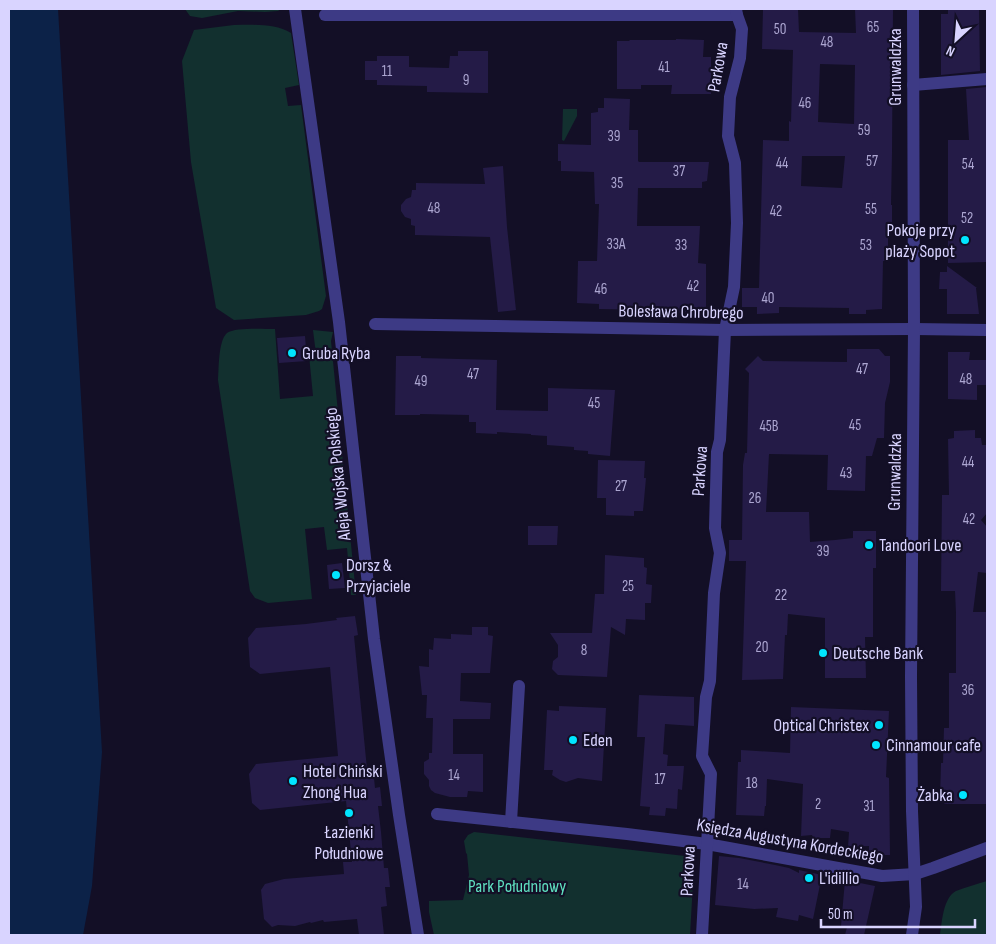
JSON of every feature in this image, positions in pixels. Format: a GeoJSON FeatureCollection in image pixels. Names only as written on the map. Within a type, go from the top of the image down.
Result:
{"type":"FeatureCollection","features":[{"type":"Feature","properties":{"kind":"street","name":"Aleja Wojska Polskiego"},"geometry":{"type":"LineString","coordinates":[[295,9],[339,322],[374,639],[418,935]]}},
{"type":"Feature","properties":{"kind":"street","name":"Grunwaldzka"},"geometry":{"type":"LineString","coordinates":[[912,935],[916,907],[912,810],[911,686],[914,329],[913,9]]}},
{"type":"Feature","properties":{"kind":"street"},"geometry":{"type":"LineString","coordinates":[[325,15],[736,12]]}},
{"type":"Feature","properties":{"kind":"street","name":"Parkowa"},"geometry":{"type":"LineString","coordinates":[[702,935],[711,774],[702,756],[706,697],[710,681],[714,593],[720,553],[715,528],[717,452],[720,440],[725,330],[734,286],[737,223],[735,163],[728,136],[730,97],[740,58],[742,29],[736,12]]}},
{"type":"Feature","properties":{"kind":"street"},"geometry":{"type":"LineString","coordinates":[[913,85],[987,79]]}},
{"type":"Feature","properties":{"kind":"street","name":"Bolesława Chrobrego"},"geometry":{"type":"LineString","coordinates":[[375,324],[725,330],[987,330]]}},
{"type":"Feature","properties":{"kind":"street"},"geometry":{"type":"LineString","coordinates":[[511,822],[519,686]]}},
{"type":"Feature","properties":{"kind":"street","name":"Księdza Augustyna Kordeckiego"},"geometry":{"type":"LineString","coordinates":[[437,814],[707,844],[882,876],[915,874],[987,848]]}},
{"type":"Feature","properties":{"kind":"green space"},"geometry":{"type":"Polygon","coordinates":[[[185,9],[281,9],[265,12],[238,11],[202,18],[190,16],[185,9]]]}},
{"type":"Feature","properties":{"kind":"green space"},"geometry":{"type":"Polygon","coordinates":[[[234,25],[271,26],[291,33],[299,85],[285,88],[288,106],[301,105],[326,296],[322,309],[306,315],[234,320],[216,308],[191,162],[182,61],[194,30],[234,25]]]}},
{"type":"Feature","properties":{"kind":"green space"},"geometry":{"type":"Polygon","coordinates":[[[563,109],[577,109],[577,116],[564,141],[562,140],[563,109]]]}},
{"type":"Feature","properties":{"kind":"green space"},"geometry":{"type":"Polygon","coordinates":[[[275,329],[280,399],[313,396],[309,355],[316,354],[313,330],[333,332],[331,341],[356,595],[351,595],[347,548],[327,550],[324,527],[305,529],[312,599],[268,603],[255,598],[250,591],[218,380],[219,355],[224,337],[231,331],[275,329]]]}},
{"type":"Feature","properties":{"kind":"green space","name":"Park Południowy"},"geometry":{"type":"Polygon","coordinates":[[[474,832],[685,856],[694,865],[690,935],[434,935],[429,912],[429,901],[463,900],[469,875],[464,841],[468,835],[474,832]]]}},
{"type":"Feature","properties":{"kind":"green space"},"geometry":{"type":"Polygon","coordinates":[[[987,881],[987,935],[940,935],[944,911],[952,894],[987,881]]]}},
{"type":"Feature","properties":{"kind":"water"},"geometry":{"type":"Polygon","coordinates":[[[9,9],[58,9],[102,752],[92,886],[83,935],[9,935],[9,9]]]}},
{"type":"Feature","properties":{"kind":"building"},"geometry":{"type":"Polygon","coordinates":[[[763,9],[798,9],[799,32],[856,33],[855,9],[893,9],[892,233],[888,233],[888,261],[883,261],[882,309],[866,310],[866,314],[849,314],[849,308],[779,307],[779,313],[757,314],[757,307],[742,307],[742,288],[759,288],[763,140],[789,141],[789,121],[791,122],[793,50],[762,49],[763,9]],[[820,64],[818,122],[854,124],[855,65],[820,64]],[[802,156],[801,186],[842,188],[845,156],[802,156]]]}},
{"type":"Feature","properties":{"kind":"building"},"geometry":{"type":"Polygon","coordinates":[[[948,9],[979,9],[980,71],[941,75],[941,14],[948,14],[948,9]]]}},
{"type":"Feature","properties":{"kind":"building"},"geometry":{"type":"Polygon","coordinates":[[[704,40],[703,57],[711,57],[711,94],[671,94],[672,85],[641,85],[641,89],[617,89],[617,41],[704,40]]]}},
{"type":"Feature","properties":{"kind":"building"},"geometry":{"type":"Polygon","coordinates":[[[458,51],[488,51],[488,93],[427,92],[427,86],[377,85],[377,80],[365,80],[365,61],[377,61],[377,56],[409,56],[409,67],[449,68],[450,56],[458,56],[458,51]]]}},
{"type":"Feature","properties":{"kind":"building"},"geometry":{"type":"Polygon","coordinates":[[[987,87],[987,262],[948,263],[948,140],[969,140],[966,89],[987,87]]]}},
{"type":"Feature","properties":{"kind":"building"},"geometry":{"type":"Polygon","coordinates":[[[604,98],[630,99],[629,130],[638,130],[639,162],[709,162],[707,181],[702,182],[702,188],[638,188],[637,226],[700,226],[698,263],[706,264],[706,314],[657,312],[657,310],[599,309],[599,304],[577,303],[578,261],[597,261],[599,204],[595,204],[594,172],[561,171],[561,161],[558,161],[558,144],[591,145],[591,113],[598,112],[598,108],[604,108],[604,98]]]}},
{"type":"Feature","properties":{"kind":"building"},"geometry":{"type":"Polygon","coordinates":[[[503,166],[507,227],[516,310],[498,312],[490,237],[415,235],[415,226],[411,225],[411,219],[405,217],[401,211],[401,205],[406,199],[411,197],[412,190],[416,190],[416,183],[485,184],[483,168],[503,166]]]}},
{"type":"Feature","properties":{"kind":"building"},"geometry":{"type":"Polygon","coordinates":[[[947,266],[977,288],[979,314],[947,314],[947,289],[939,289],[940,272],[947,272],[947,266]]]}},
{"type":"Feature","properties":{"kind":"building","name":"Gruba Ryba"},"geometry":{"type":"Polygon","coordinates":[[[305,336],[307,361],[279,363],[277,338],[305,336]]]}},
{"type":"Feature","properties":{"kind":"building"},"geometry":{"type":"Polygon","coordinates":[[[847,349],[879,349],[885,356],[890,356],[890,382],[885,403],[884,438],[877,438],[872,456],[866,456],[865,491],[827,490],[828,455],[769,454],[766,512],[809,512],[810,542],[853,538],[853,531],[876,531],[876,568],[873,568],[873,637],[865,637],[866,678],[825,678],[825,618],[788,614],[783,679],[742,680],[746,561],[729,561],[729,540],[742,540],[743,465],[745,453],[747,453],[749,373],[745,369],[758,356],[763,361],[847,362],[847,349]]]}},
{"type":"Feature","properties":{"kind":"building"},"geometry":{"type":"Polygon","coordinates":[[[948,352],[970,352],[969,360],[987,360],[987,385],[977,385],[977,400],[948,399],[948,352]]]}},
{"type":"Feature","properties":{"kind":"building"},"geometry":{"type":"Polygon","coordinates":[[[396,356],[497,360],[496,410],[548,411],[548,388],[615,390],[610,456],[588,454],[588,451],[574,450],[574,447],[547,445],[547,436],[497,432],[497,434],[476,433],[476,422],[469,422],[469,415],[395,415],[396,356]]]}},
{"type":"Feature","properties":{"kind":"building"},"geometry":{"type":"Polygon","coordinates":[[[975,430],[975,438],[981,438],[982,445],[987,445],[987,513],[981,520],[987,527],[987,573],[978,572],[973,612],[987,612],[987,804],[945,804],[940,799],[941,763],[943,763],[944,728],[949,728],[949,673],[956,673],[956,613],[955,591],[941,591],[942,495],[949,495],[948,439],[954,438],[954,431],[975,430]]]}},
{"type":"Feature","properties":{"kind":"building"},"geometry":{"type":"Polygon","coordinates":[[[598,460],[645,461],[644,478],[646,478],[643,511],[634,511],[634,516],[606,515],[606,498],[597,498],[598,460]]]}},
{"type":"Feature","properties":{"kind":"building"},"geometry":{"type":"Polygon","coordinates":[[[528,526],[558,526],[557,545],[528,545],[528,526]]]}},
{"type":"Feature","properties":{"kind":"building"},"geometry":{"type":"Polygon","coordinates":[[[605,555],[644,558],[644,567],[647,568],[646,584],[652,585],[651,603],[645,603],[645,620],[626,619],[625,635],[611,627],[607,677],[558,675],[552,669],[553,661],[558,657],[558,645],[550,633],[592,633],[595,594],[604,594],[605,555]]]}},
{"type":"Feature","properties":{"kind":"building"},"geometry":{"type":"Polygon","coordinates":[[[342,563],[345,588],[329,589],[327,565],[342,563]]]}},
{"type":"Feature","properties":{"kind":"building"},"geometry":{"type":"Polygon","coordinates":[[[355,616],[358,635],[354,636],[367,769],[373,768],[375,788],[380,787],[382,806],[378,806],[384,868],[388,868],[390,887],[385,887],[387,906],[381,907],[384,935],[359,935],[357,919],[324,922],[323,920],[295,926],[278,925],[272,927],[264,919],[261,890],[265,884],[284,879],[344,874],[343,862],[352,862],[346,801],[260,810],[252,803],[249,774],[256,764],[338,756],[330,667],[260,674],[250,667],[248,638],[256,628],[306,624],[355,616]]]}},
{"type":"Feature","properties":{"kind":"building"},"geometry":{"type":"Polygon","coordinates":[[[472,627],[488,627],[488,635],[493,636],[490,673],[461,673],[460,701],[491,703],[490,719],[453,719],[453,754],[483,754],[483,792],[468,791],[467,797],[450,797],[431,790],[429,780],[424,774],[424,762],[429,759],[429,753],[432,753],[433,718],[426,718],[427,695],[422,695],[419,666],[429,667],[429,649],[433,650],[434,638],[451,639],[451,634],[472,635],[472,627]]]}},
{"type":"Feature","properties":{"kind":"building"},"geometry":{"type":"Polygon","coordinates":[[[639,695],[694,697],[694,726],[665,724],[663,754],[668,755],[667,766],[684,766],[682,790],[678,789],[677,809],[666,808],[665,816],[649,815],[650,807],[640,806],[645,737],[637,737],[639,695]]]}},
{"type":"Feature","properties":{"kind":"building"},"geometry":{"type":"Polygon","coordinates":[[[559,706],[606,708],[602,781],[578,778],[566,782],[552,775],[553,770],[544,770],[547,710],[559,711],[559,706]]]}},
{"type":"Feature","properties":{"kind":"building"},"geometry":{"type":"Polygon","coordinates":[[[791,707],[889,711],[886,777],[889,778],[890,855],[869,855],[869,846],[848,847],[849,832],[831,829],[830,838],[813,838],[812,835],[801,836],[803,784],[767,779],[764,816],[736,815],[738,762],[741,762],[741,750],[790,753],[791,707]]]}},
{"type":"Feature","properties":{"kind":"building"},"geometry":{"type":"Polygon","coordinates":[[[719,856],[775,865],[789,868],[799,873],[799,870],[822,875],[813,919],[799,915],[798,921],[776,917],[778,908],[754,909],[715,905],[719,856]]]}},
{"type":"Feature","properties":{"kind":"building"},"geometry":{"type":"Polygon","coordinates":[[[845,880],[875,886],[864,935],[845,935],[847,927],[841,926],[845,880]]]}},
{"type":"Feature","properties":{"kind":"place","name":"Pokoje przy plaży Sopot"},"geometry":{"type":"Point","coordinates":[965,240]}},
{"type":"Feature","properties":{"kind":"place","name":"Gruba Ryba"},"geometry":{"type":"Point","coordinates":[292,353]}},
{"type":"Feature","properties":{"kind":"place","name":"Tandoori Love"},"geometry":{"type":"Point","coordinates":[869,545]}},
{"type":"Feature","properties":{"kind":"place","name":"Dorsz & Przyjaciele"},"geometry":{"type":"Point","coordinates":[336,575]}},
{"type":"Feature","properties":{"kind":"place","name":"Deutsche Bank"},"geometry":{"type":"Point","coordinates":[823,653]}},
{"type":"Feature","properties":{"kind":"place","name":"Optical Christex"},"geometry":{"type":"Point","coordinates":[879,725]}},
{"type":"Feature","properties":{"kind":"place","name":"Eden"},"geometry":{"type":"Point","coordinates":[573,740]}},
{"type":"Feature","properties":{"kind":"place","name":"Cinnamour cafe"},"geometry":{"type":"Point","coordinates":[876,745]}},
{"type":"Feature","properties":{"kind":"place","name":"Hotel Chiński Zhong Hua"},"geometry":{"type":"Point","coordinates":[293,781]}},
{"type":"Feature","properties":{"kind":"place","name":"Żabka"},"geometry":{"type":"Point","coordinates":[963,795]}},
{"type":"Feature","properties":{"kind":"place","name":"Łazienki Południowe"},"geometry":{"type":"Point","coordinates":[349,813]}},
{"type":"Feature","properties":{"kind":"place","name":"L'idillio"},"geometry":{"type":"Point","coordinates":[809,878]}}]}
